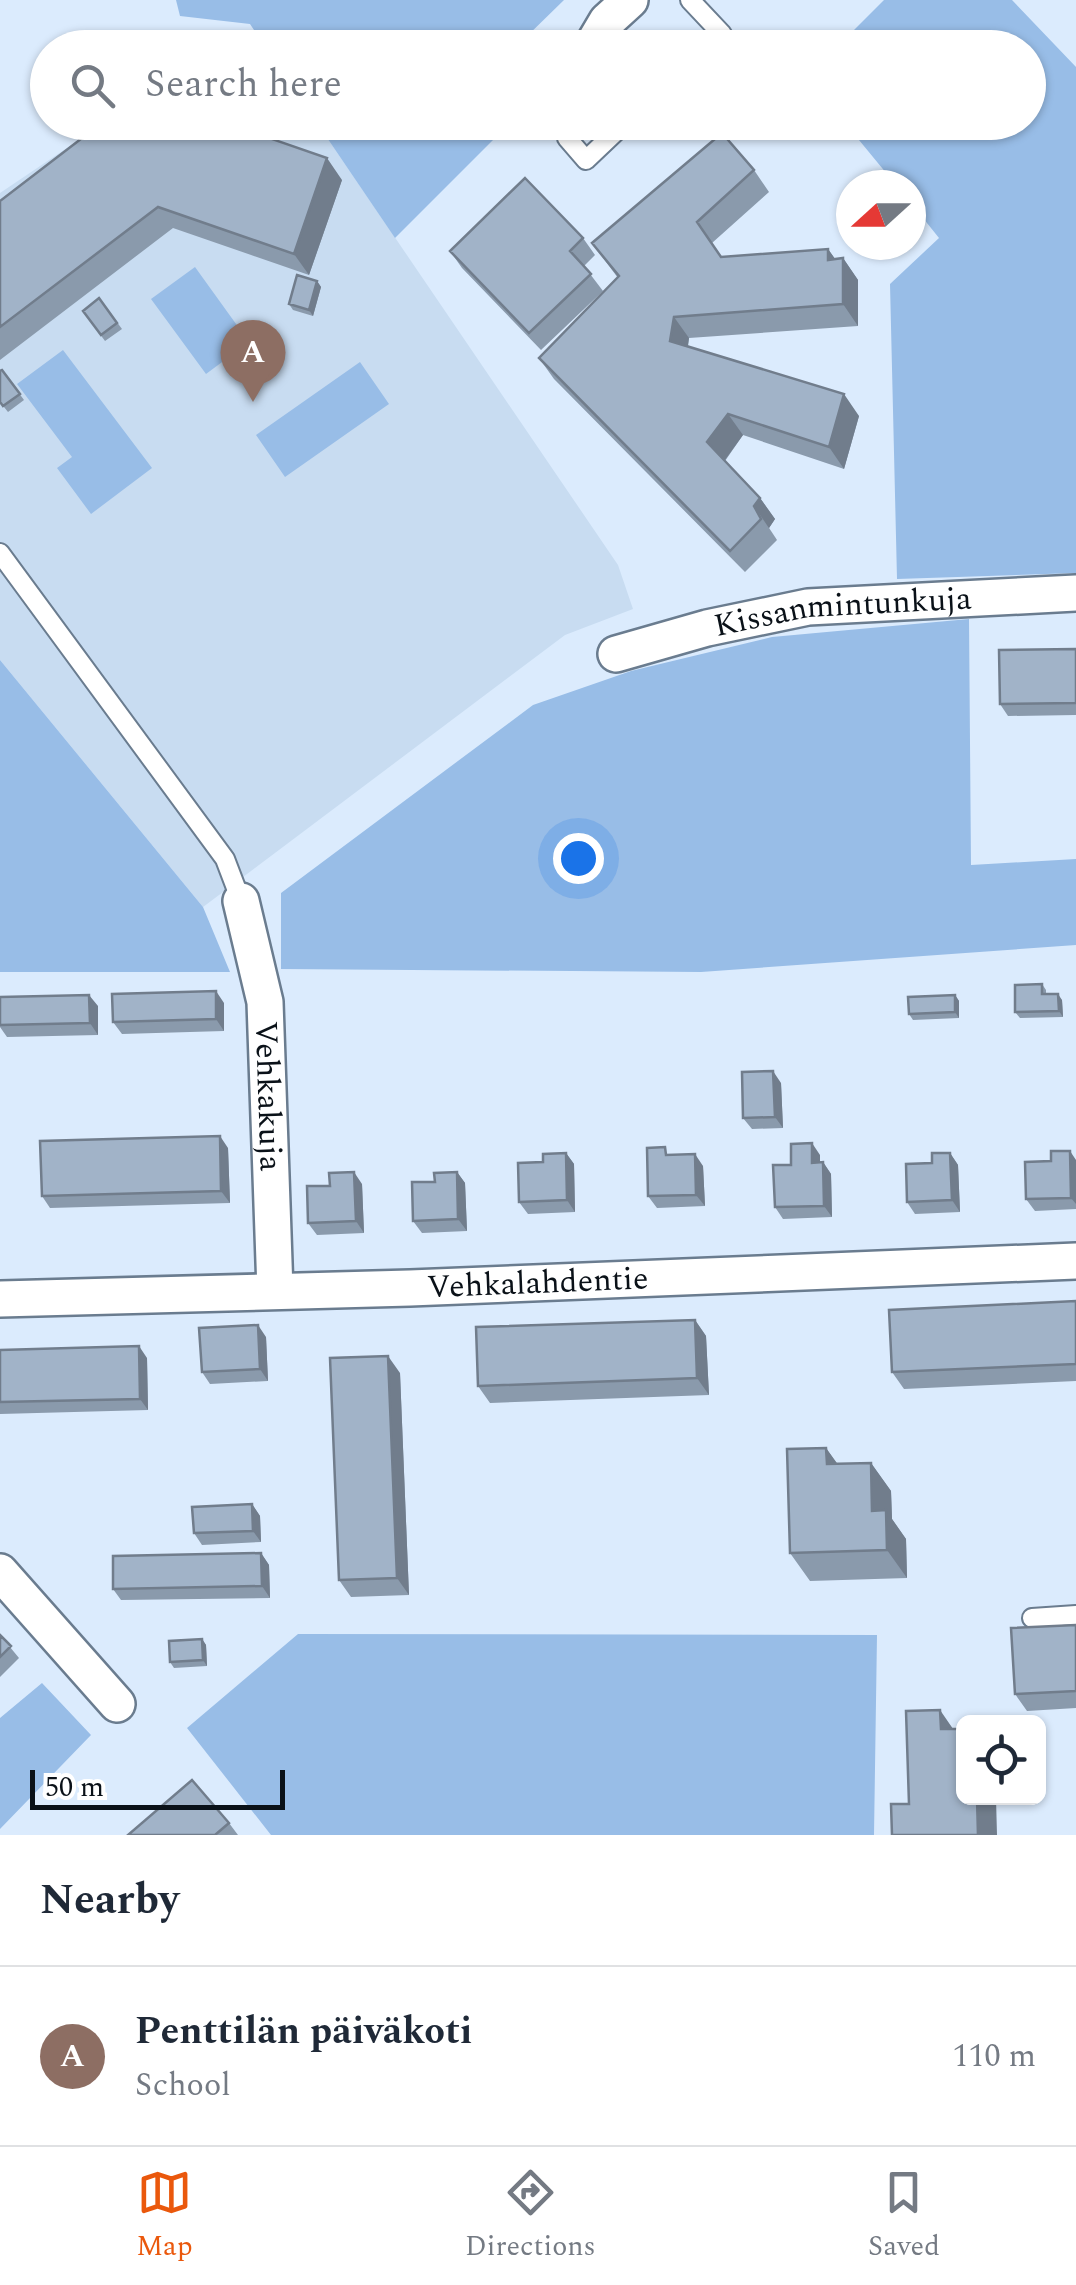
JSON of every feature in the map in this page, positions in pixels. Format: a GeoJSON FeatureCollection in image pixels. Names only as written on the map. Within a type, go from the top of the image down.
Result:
{"type":"FeatureCollection","features":[{"type":"Feature","properties":{"kind":"street"},"geometry":{"type":"LineString","coordinates":[[602,30],[630,0]]}},
{"type":"Feature","properties":{"kind":"street","name":"Kissanmintunkuja"},"geometry":{"type":"LineString","coordinates":[[616,654],[707,628],[808,607],[1076,593]]}},
{"type":"Feature","properties":{"kind":"street","name":"Vehkakuja"},"geometry":{"type":"LineString","coordinates":[[241,901],[265,1002],[274,1292]]}},
{"type":"Feature","properties":{"kind":"street","name":"Vehkalahdentie"},"geometry":{"type":"LineString","coordinates":[[0,1300],[1076,1260]]}},
{"type":"Feature","properties":{"kind":"street"},"geometry":{"type":"LineString","coordinates":[[0,1572],[118,1704]]}},
{"type":"Feature","properties":{"kind":"lane"},"geometry":{"type":"LineString","coordinates":[[690,0],[718,30]]}},
{"type":"Feature","properties":{"kind":"lane"},"geometry":{"type":"LineString","coordinates":[[569,140],[586,160],[607,140]]}},
{"type":"Feature","properties":{"kind":"lane"},"geometry":{"type":"LineString","coordinates":[[0,554],[225,858],[241,901]]}},
{"type":"Feature","properties":{"kind":"lane"},"geometry":{"type":"LineString","coordinates":[[1032,1618],[1076,1615]]}},
{"type":"Feature","properties":{"kind":"shaded area"},"geometry":{"type":"Polygon","coordinates":[[[176,0],[564,0],[533,30],[254,30],[250,24],[180,16],[176,0]]]}},
{"type":"Feature","properties":{"kind":"shaded area"},"geometry":{"type":"Polygon","coordinates":[[[884,0],[1012,0],[1041,30],[854,30],[884,0]]]}},
{"type":"Feature","properties":{"kind":"shaded area"},"geometry":{"type":"Polygon","coordinates":[[[1046,36],[1076,67],[1076,573],[897,579],[890,284],[916,260],[926,260],[926,250],[939,238],[926,222],[926,170],[884,170],[859,140],[1046,140],[1046,36]]]}},
{"type":"Feature","properties":{"kind":"shaded area"},"geometry":{"type":"Polygon","coordinates":[[[79,140],[329,140],[618,565],[633,609],[565,635],[203,907],[0,660],[0,193],[79,140]]]}},
{"type":"Feature","properties":{"kind":"shaded area"},"geometry":{"type":"Polygon","coordinates":[[[329,140],[493,140],[395,238],[329,140]]]}},
{"type":"Feature","properties":{"kind":"shaded area"},"geometry":{"type":"Polygon","coordinates":[[[195,267],[249,342],[206,374],[151,299],[195,267]]]}},
{"type":"Feature","properties":{"kind":"shaded area"},"geometry":{"type":"Polygon","coordinates":[[[63,350],[152,468],[91,514],[57,468],[72,457],[17,384],[63,350]]]}},
{"type":"Feature","properties":{"kind":"shaded area"},"geometry":{"type":"Polygon","coordinates":[[[360,362],[389,404],[285,477],[256,435],[360,362]]]}},
{"type":"Feature","properties":{"kind":"shaded area"},"geometry":{"type":"Polygon","coordinates":[[[969,619],[971,865],[1076,859],[1076,945],[701,972],[281,969],[281,893],[533,705],[631,671],[772,637],[969,619]]]}},
{"type":"Feature","properties":{"kind":"shaded area"},"geometry":{"type":"Polygon","coordinates":[[[0,660],[203,907],[230,972],[0,972],[0,660]]]}},
{"type":"Feature","properties":{"kind":"shaded area"},"geometry":{"type":"Polygon","coordinates":[[[298,1634],[877,1635],[874,1835],[271,1835],[187,1728],[298,1634]]]}},
{"type":"Feature","properties":{"kind":"shaded area"},"geometry":{"type":"Polygon","coordinates":[[[42,1683],[91,1735],[0,1829],[0,1718],[42,1683]]]}},
{"type":"Feature","properties":{"kind":"building"},"geometry":{"type":"Polygon","coordinates":[[[80,140],[275,140],[327,158],[294,254],[158,207],[0,327],[0,201],[80,140]]]}},
{"type":"Feature","properties":{"kind":"building"},"geometry":{"type":"Polygon","coordinates":[[[714,140],[728,140],[754,170],[697,222],[721,257],[828,249],[828,260],[843,260],[843,304],[674,317],[670,341],[844,394],[829,447],[728,414],[707,442],[760,498],[754,506],[761,519],[730,551],[539,358],[619,276],[592,243],[714,140]]]}},
{"type":"Feature","properties":{"kind":"building"},"geometry":{"type":"Polygon","coordinates":[[[525,178],[583,238],[570,251],[591,274],[529,333],[450,251],[525,178]]]}},
{"type":"Feature","properties":{"kind":"building"},"geometry":{"type":"Polygon","coordinates":[[[297,275],[317,281],[309,310],[289,304],[297,275]]]}},
{"type":"Feature","properties":{"kind":"building"},"geometry":{"type":"Polygon","coordinates":[[[99,298],[117,323],[101,335],[83,311],[99,298]]]}},
{"type":"Feature","properties":{"kind":"building"},"geometry":{"type":"Polygon","coordinates":[[[2,370],[20,394],[3,406],[0,402],[2,370]]]}},
{"type":"Feature","properties":{"kind":"building"},"geometry":{"type":"Polygon","coordinates":[[[1076,649],[1076,703],[1000,704],[999,650],[1076,649]]]}},
{"type":"Feature","properties":{"kind":"building"},"geometry":{"type":"Polygon","coordinates":[[[1042,984],[1042,994],[1058,994],[1059,1011],[1015,1012],[1015,985],[1042,984]]]}},
{"type":"Feature","properties":{"kind":"building"},"geometry":{"type":"Polygon","coordinates":[[[216,991],[216,1019],[113,1022],[112,994],[216,991]]]}},
{"type":"Feature","properties":{"kind":"building"},"geometry":{"type":"Polygon","coordinates":[[[89,995],[90,1023],[0,1025],[0,997],[89,995]]]}},
{"type":"Feature","properties":{"kind":"building"},"geometry":{"type":"Polygon","coordinates":[[[955,995],[955,1012],[909,1014],[908,997],[955,995]]]}},
{"type":"Feature","properties":{"kind":"building"},"geometry":{"type":"Polygon","coordinates":[[[773,1071],[775,1117],[743,1118],[742,1072],[773,1071]]]}},
{"type":"Feature","properties":{"kind":"building"},"geometry":{"type":"Polygon","coordinates":[[[220,1136],[221,1191],[42,1196],[40,1141],[220,1136]]]}},
{"type":"Feature","properties":{"kind":"building"},"geometry":{"type":"Polygon","coordinates":[[[812,1143],[812,1163],[823,1162],[824,1206],[775,1207],[773,1165],[791,1165],[791,1144],[812,1143]]]}},
{"type":"Feature","properties":{"kind":"building"},"geometry":{"type":"Polygon","coordinates":[[[665,1147],[666,1155],[695,1154],[696,1195],[648,1196],[647,1148],[665,1147]]]}},
{"type":"Feature","properties":{"kind":"building"},"geometry":{"type":"Polygon","coordinates":[[[1051,1151],[1070,1151],[1071,1198],[1026,1199],[1025,1162],[1051,1161],[1051,1151]]]}},
{"type":"Feature","properties":{"kind":"building"},"geometry":{"type":"Polygon","coordinates":[[[566,1153],[567,1200],[519,1202],[518,1163],[543,1162],[543,1154],[566,1153]]]}},
{"type":"Feature","properties":{"kind":"building"},"geometry":{"type":"Polygon","coordinates":[[[932,1153],[950,1153],[952,1200],[907,1202],[906,1164],[932,1163],[932,1153]]]}},
{"type":"Feature","properties":{"kind":"building"},"geometry":{"type":"Polygon","coordinates":[[[354,1172],[356,1221],[308,1223],[307,1186],[330,1186],[329,1173],[354,1172]]]}},
{"type":"Feature","properties":{"kind":"building"},"geometry":{"type":"Polygon","coordinates":[[[457,1172],[458,1219],[413,1221],[412,1182],[435,1182],[434,1173],[457,1172]]]}},
{"type":"Feature","properties":{"kind":"building"},"geometry":{"type":"Polygon","coordinates":[[[1076,1301],[1076,1364],[892,1372],[889,1310],[1076,1301]]]}},
{"type":"Feature","properties":{"kind":"building"},"geometry":{"type":"Polygon","coordinates":[[[695,1320],[697,1378],[478,1386],[476,1327],[695,1320]]]}},
{"type":"Feature","properties":{"kind":"building"},"geometry":{"type":"Polygon","coordinates":[[[258,1325],[260,1369],[202,1372],[199,1328],[258,1325]]]}},
{"type":"Feature","properties":{"kind":"building"},"geometry":{"type":"Polygon","coordinates":[[[139,1346],[140,1399],[0,1402],[0,1350],[139,1346]]]}},
{"type":"Feature","properties":{"kind":"building"},"geometry":{"type":"Polygon","coordinates":[[[388,1356],[397,1578],[339,1580],[330,1358],[388,1356]]]}},
{"type":"Feature","properties":{"kind":"building"},"geometry":{"type":"Polygon","coordinates":[[[826,1448],[827,1464],[871,1463],[872,1511],[886,1510],[887,1550],[790,1553],[787,1449],[826,1448]]]}},
{"type":"Feature","properties":{"kind":"building"},"geometry":{"type":"Polygon","coordinates":[[[252,1504],[253,1531],[194,1533],[192,1507],[252,1504]]]}},
{"type":"Feature","properties":{"kind":"building"},"geometry":{"type":"Polygon","coordinates":[[[261,1553],[262,1586],[113,1589],[113,1556],[261,1553]]]}},
{"type":"Feature","properties":{"kind":"building"},"geometry":{"type":"Polygon","coordinates":[[[1076,1625],[1076,1691],[1015,1694],[1011,1628],[1076,1625]]]}},
{"type":"Feature","properties":{"kind":"building"},"geometry":{"type":"Polygon","coordinates":[[[0,1635],[11,1646],[0,1657],[0,1635]]]}},
{"type":"Feature","properties":{"kind":"building"},"geometry":{"type":"Polygon","coordinates":[[[202,1639],[203,1660],[170,1662],[169,1641],[202,1639]]]}},
{"type":"Feature","properties":{"kind":"building"},"geometry":{"type":"Polygon","coordinates":[[[940,1710],[941,1729],[956,1729],[956,1805],[977,1805],[978,1835],[892,1835],[891,1804],[909,1804],[906,1711],[940,1710]]]}},
{"type":"Feature","properties":{"kind":"building"},"geometry":{"type":"Polygon","coordinates":[[[192,1780],[229,1823],[215,1835],[128,1835],[192,1780]]]}},
{"type":"Feature","properties":{"kind":"place","name":"Penttilän päiväkoti"},"geometry":{"type":"Point","coordinates":[253,402]}}]}
